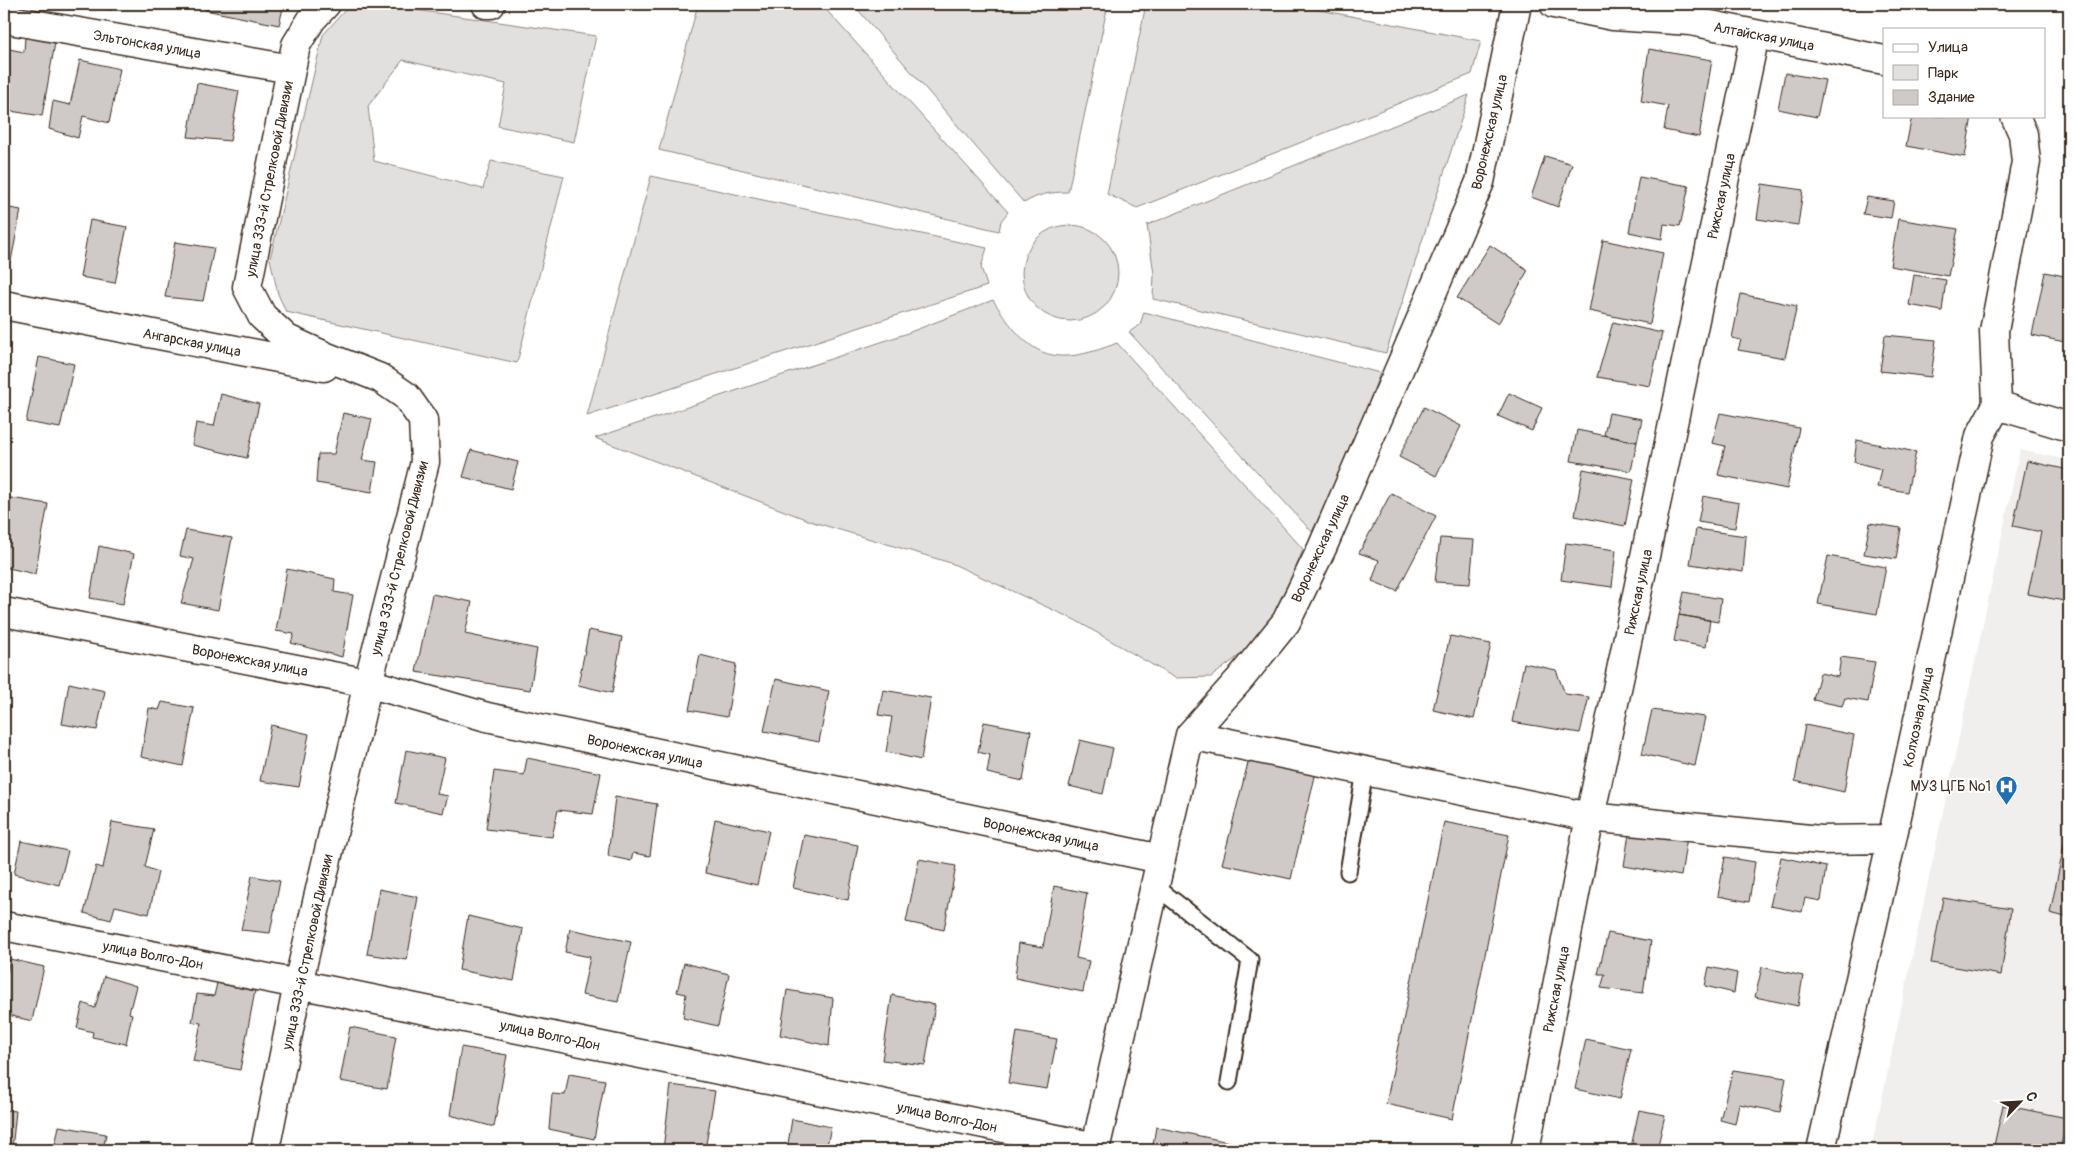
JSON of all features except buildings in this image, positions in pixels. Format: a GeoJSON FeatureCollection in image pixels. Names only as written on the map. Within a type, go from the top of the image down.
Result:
{"type":"FeatureCollection","features":[{"type":"Feature","properties":{"kind":"street","name":"улица 333-й Стрелковой Дивизии"},"geometry":{"type":"LineString","coordinates":[[266,1150],[298,984],[368,683],[425,462],[423,420],[406,396],[380,378],[287,339],[262,316],[247,287],[296,45],[312,19],[326,4]]}},
{"type":"Feature","properties":{"kind":"street"},"geometry":{"type":"LineString","coordinates":[[486,4],[491,4]]}},
{"type":"Feature","properties":{"kind":"street","name":"Воронежская улица"},"geometry":{"type":"LineString","coordinates":[[4,612],[368,683],[487,717],[1161,859],[1190,735],[1240,679],[1286,622],[1322,548],[1480,182],[1517,4]]}},
{"type":"Feature","properties":{"kind":"street","name":"Алтайская улица"},"geometry":{"type":"LineString","coordinates":[[1554,4],[1613,16],[1693,12],[1755,35],[1883,60]]}},
{"type":"Feature","properties":{"kind":"street","name":"Эльтонская улица"},"geometry":{"type":"LineString","coordinates":[[4,19],[291,69]]}},
{"type":"Feature","properties":{"kind":"street","name":"Рижская улица"},"geometry":{"type":"LineString","coordinates":[[1525,1150],[1590,816],[1755,35]]}},
{"type":"Feature","properties":{"kind":"street"},"geometry":{"type":"LineString","coordinates":[[2016,118],[2023,134],[2026,162],[1994,331],[1997,405],[2069,427]]}},
{"type":"Feature","properties":{"kind":"street","name":"Ангарская улица"},"geometry":{"type":"LineString","coordinates":[[4,305],[380,378]]}},
{"type":"Feature","properties":{"kind":"street","name":"Колхозная улица"},"geometry":{"type":"LineString","coordinates":[[1821,1150],[1892,839],[1980,436],[1997,405]]}},
{"type":"Feature","properties":{"kind":"street"},"geometry":{"type":"LineString","coordinates":[[1190,735],[1590,816],[1820,840],[1892,839]]}},
{"type":"Feature","properties":{"kind":"street"},"geometry":{"type":"LineString","coordinates":[[1095,1149],[1161,859]]}},
{"type":"Feature","properties":{"kind":"street","name":"улица Волго-Дон"},"geometry":{"type":"LineString","coordinates":[[4,926],[298,984],[1095,1149]]}},
{"type":"Feature","properties":{"kind":"lane"},"geometry":{"type":"LineString","coordinates":[[1348,872],[1365,770]]}},
{"type":"Feature","properties":{"kind":"lane"},"geometry":{"type":"LineString","coordinates":[[1155,886],[1250,960],[1229,1082]]}},
{"type":"Feature","properties":{"kind":"shaded area","name":"МУЗ ЦГБ №1"},"geometry":{"type":"Polygon","coordinates":[[[2020,450],[2069,460],[2069,1150],[1871,1150],[2020,450]]]}},
{"type":"Feature","properties":{"kind":"green space"},"geometry":{"type":"Polygon","coordinates":[[[698,4],[821,4],[1008,212],[1001,221],[999,231],[659,150],[698,4]]]}},
{"type":"Feature","properties":{"kind":"green space"},"geometry":{"type":"Polygon","coordinates":[[[853,4],[1108,4],[1068,192],[1045,194],[1024,203],[853,4]]]}},
{"type":"Feature","properties":{"kind":"green space"},"geometry":{"type":"Polygon","coordinates":[[[1146,4],[1288,4],[1481,41],[1472,74],[1137,208],[1107,194],[1146,4]]]}},
{"type":"Feature","properties":{"kind":"green space"},"geometry":{"type":"Polygon","coordinates":[[[388,6],[596,36],[574,142],[498,126],[506,84],[403,60],[368,106],[374,161],[483,189],[491,161],[564,176],[517,363],[286,312],[278,294],[270,259],[323,35],[345,10],[388,6]]]}},
{"type":"Feature","properties":{"kind":"green space"},"geometry":{"type":"Polygon","coordinates":[[[1469,95],[1386,353],[1153,299],[1154,274],[1147,225],[1469,95]]]}},
{"type":"Feature","properties":{"kind":"green space"},"geometry":{"type":"Polygon","coordinates":[[[651,176],[987,248],[981,267],[987,286],[587,416],[651,176]]]}},
{"type":"Feature","properties":{"kind":"green space"},"geometry":{"type":"Polygon","coordinates":[[[1070,225],[1088,229],[1104,239],[1114,255],[1118,273],[1114,291],[1104,307],[1088,317],[1070,321],[1052,317],[1036,307],[1026,291],[1022,273],[1026,255],[1036,239],[1052,229],[1070,225]]]}},
{"type":"Feature","properties":{"kind":"green space"},"geometry":{"type":"Polygon","coordinates":[[[993,300],[1019,334],[1031,346],[1044,353],[1059,356],[1075,355],[1117,343],[1303,549],[1281,608],[1244,652],[1211,677],[1175,678],[1075,620],[951,563],[813,522],[595,438],[905,334],[993,300]]]}},
{"type":"Feature","properties":{"kind":"green space"},"geometry":{"type":"Polygon","coordinates":[[[1144,312],[1380,373],[1344,467],[1312,532],[1129,332],[1140,325],[1144,312]]]}},
{"type":"Feature","properties":{"kind":"place","name":"МУЗ ЦГБ №1"},"geometry":{"type":"Point","coordinates":[2007,805]}}]}
